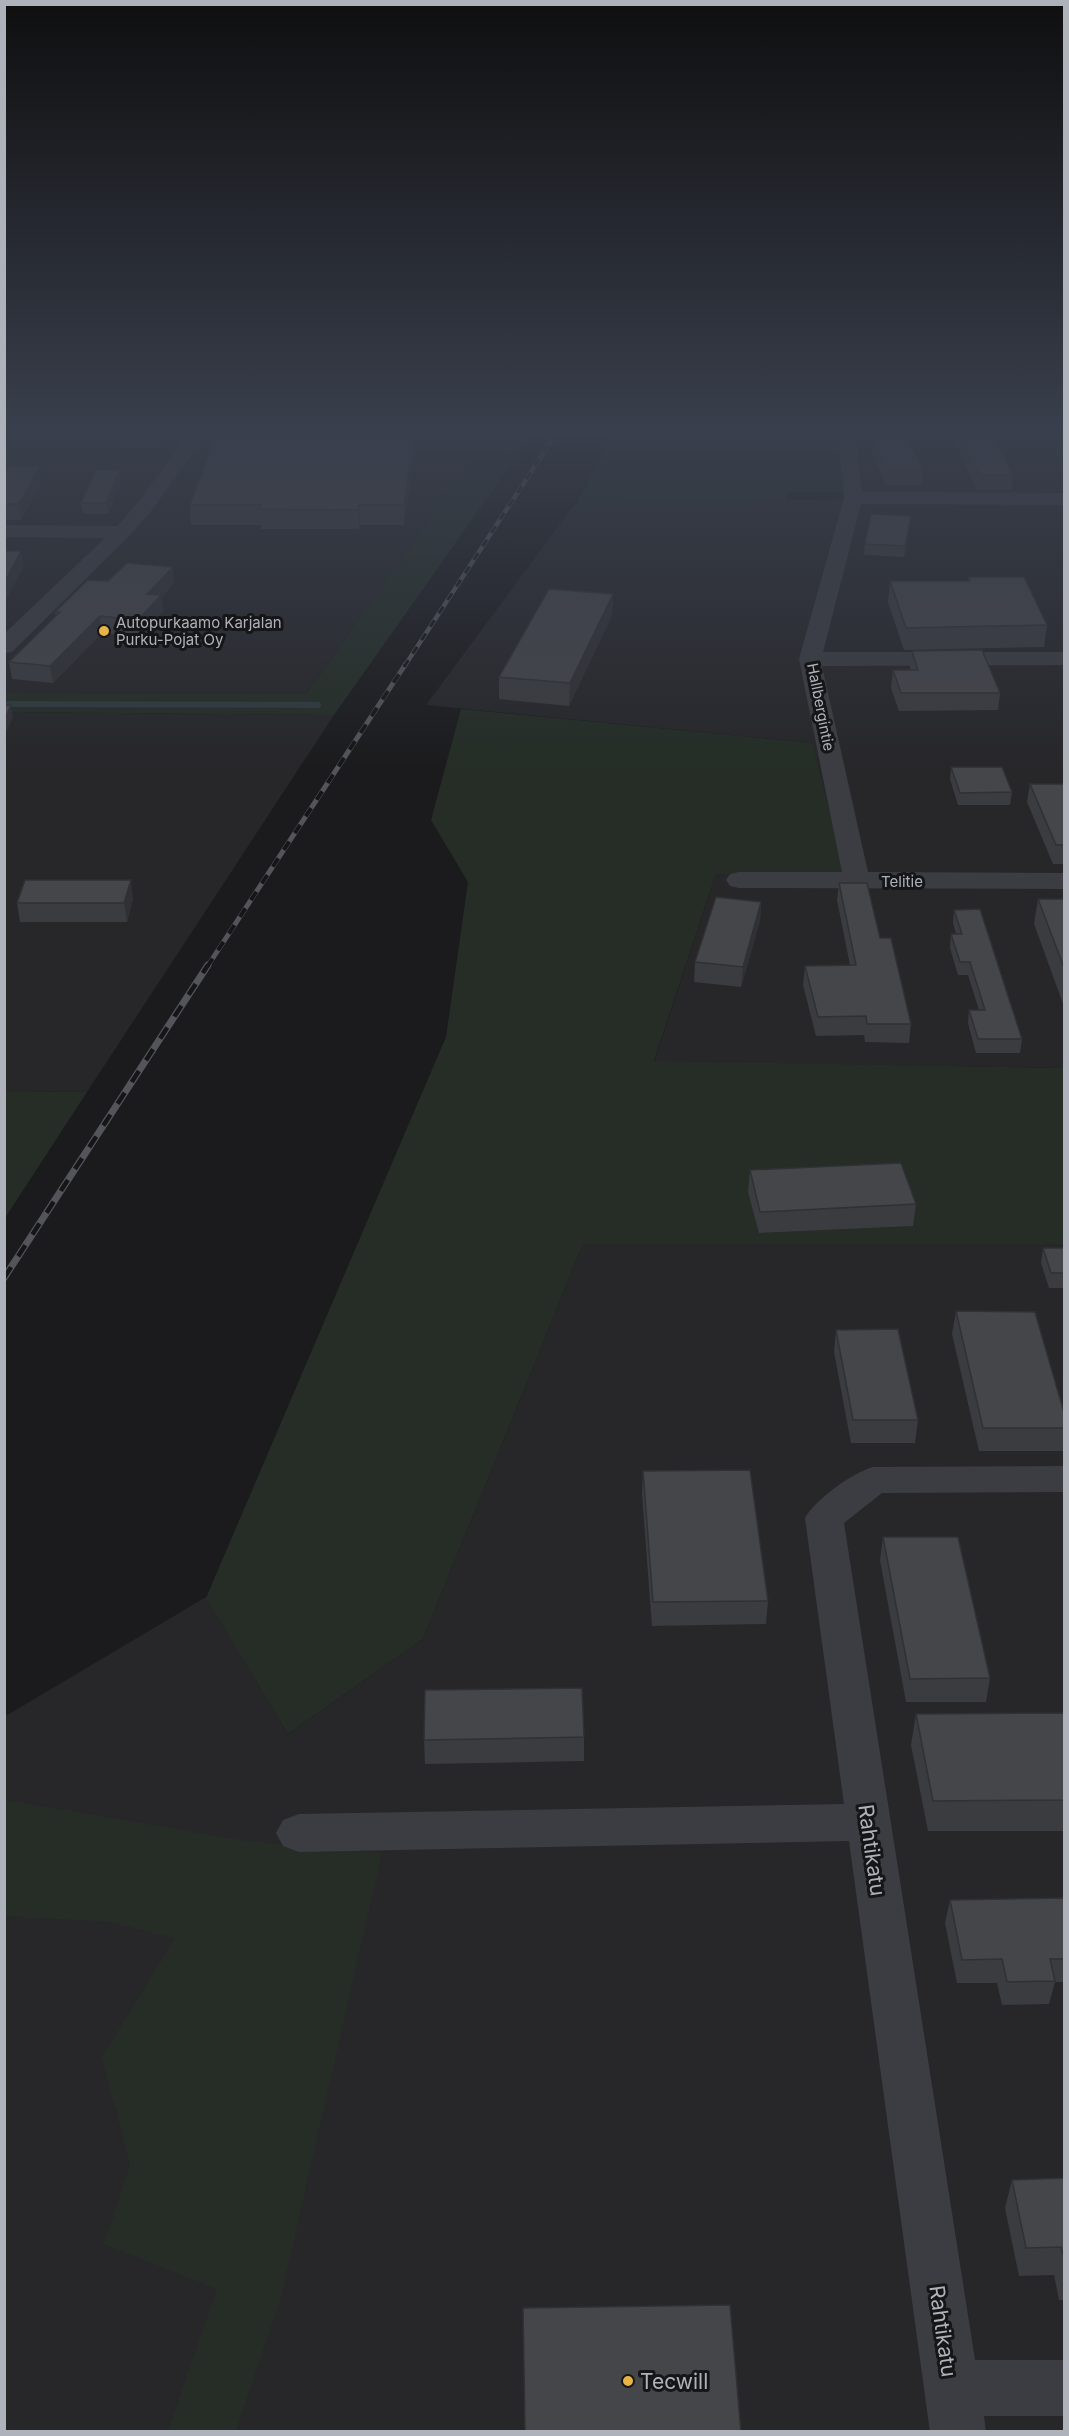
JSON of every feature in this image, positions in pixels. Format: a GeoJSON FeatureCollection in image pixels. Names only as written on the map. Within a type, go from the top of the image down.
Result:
{"type":"FeatureCollection","features":[{"type":"Feature","properties":{"kind":"street"},"geometry":{"type":"LineString","coordinates":[[4,646],[111,543]]}},
{"type":"Feature","properties":{"kind":"street","name":"Hallbergintie"},"geometry":{"type":"LineString","coordinates":[[841,543],[810,659],[857,881]]}},
{"type":"Feature","properties":{"kind":"street"},"geometry":{"type":"LineString","coordinates":[[810,659],[1065,658]]}},
{"type":"Feature","properties":{"kind":"street","name":"Telitie"},"geometry":{"type":"LineString","coordinates":[[739,880],[1065,881]]}},
{"type":"Feature","properties":{"kind":"street","name":"Rahtikatu"},"geometry":{"type":"LineString","coordinates":[[954,2410],[824,1518],[873,1480],[1065,1479]]}},
{"type":"Feature","properties":{"kind":"street"},"geometry":{"type":"LineString","coordinates":[[299,1833],[867,1822]]}},
{"type":"Feature","properties":{"kind":"street"},"geometry":{"type":"LineString","coordinates":[[954,2410],[1065,2388]]}},
{"type":"Feature","properties":{"kind":"shaded area"},"geometry":{"type":"Polygon","coordinates":[[[5,543],[413,543],[306,694],[5,693],[5,543]]]}},
{"type":"Feature","properties":{"kind":"shaded area"},"geometry":{"type":"Polygon","coordinates":[[[413,543],[456,543],[334,715],[5,712],[5,693],[306,694],[413,543]]]}},
{"type":"Feature","properties":{"kind":"shaded area"},"geometry":{"type":"Polygon","coordinates":[[[546,543],[1064,543],[1064,1068],[654,1062],[716,874],[812,743],[426,705],[546,543]]]}},
{"type":"Feature","properties":{"kind":"shaded area"},"geometry":{"type":"Polygon","coordinates":[[[461,709],[812,743],[846,874],[716,874],[654,1061],[1064,1068],[1064,1244],[583,1244],[423,1639],[288,1734],[206,1598],[446,1037],[468,882],[431,820],[461,709]]]}},
{"type":"Feature","properties":{"kind":"shaded area"},"geometry":{"type":"Polygon","coordinates":[[[5,712],[334,715],[87,1092],[5,1091],[5,712]]]}},
{"type":"Feature","properties":{"kind":"shaded area"},"geometry":{"type":"Polygon","coordinates":[[[4,1091],[87,1092],[5,1218],[4,1091]]]}},
{"type":"Feature","properties":{"kind":"shaded area"},"geometry":{"type":"Polygon","coordinates":[[[583,1244],[1064,1244],[1064,2431],[5,2431],[4,1717],[206,1597],[288,1734],[423,1639],[583,1244]]]}},
{"type":"Feature","properties":{"kind":"shaded area"},"geometry":{"type":"Polygon","coordinates":[[[4,1800],[253,1842],[382,1853],[281,2297],[236,2431],[168,2431],[217,2289],[104,2244],[130,2165],[102,2057],[175,1938],[110,1922],[5,1916],[4,1800]]]}},
{"type":"Feature","properties":{"kind":"building"},"geometry":{"type":"Polygon","coordinates":[[[865,543],[906,543],[905,546],[865,543]]]}},
{"type":"Feature","properties":{"kind":"building"},"geometry":{"type":"Polygon","coordinates":[[[4,551],[21,551],[4,583],[4,551]]]}},
{"type":"Feature","properties":{"kind":"building"},"geometry":{"type":"Polygon","coordinates":[[[127,563],[173,567],[147,594],[161,595],[138,620],[100,616],[50,666],[9,662],[60,612],[55,612],[88,580],[108,581],[127,563]]]}},
{"type":"Feature","properties":{"kind":"building"},"geometry":{"type":"Polygon","coordinates":[[[969,577],[1024,577],[1047,625],[906,628],[890,581],[970,581],[969,577]]]}},
{"type":"Feature","properties":{"kind":"building"},"geometry":{"type":"Polygon","coordinates":[[[549,589],[613,594],[570,683],[499,677],[549,589]]]}},
{"type":"Feature","properties":{"kind":"building"},"geometry":{"type":"Polygon","coordinates":[[[982,650],[1000,693],[901,693],[893,670],[918,670],[912,651],[982,650]]]}},
{"type":"Feature","properties":{"kind":"building"},"geometry":{"type":"Polygon","coordinates":[[[4,705],[11,705],[4,721],[4,705]]]}},
{"type":"Feature","properties":{"kind":"building"},"geometry":{"type":"Polygon","coordinates":[[[951,767],[1002,767],[1012,792],[960,793],[951,767]]]}},
{"type":"Feature","properties":{"kind":"building"},"geometry":{"type":"Polygon","coordinates":[[[1030,784],[1065,784],[1065,845],[1056,845],[1030,784]]]}},
{"type":"Feature","properties":{"kind":"building"},"geometry":{"type":"Polygon","coordinates":[[[25,880],[131,880],[124,903],[17,903],[25,880]]]}},
{"type":"Feature","properties":{"kind":"building"},"geometry":{"type":"Polygon","coordinates":[[[839,883],[867,883],[880,938],[891,938],[911,1024],[867,1024],[866,1016],[818,1017],[805,966],[856,965],[839,883]]]}},
{"type":"Feature","properties":{"kind":"building"},"geometry":{"type":"Polygon","coordinates":[[[716,897],[761,902],[743,967],[695,962],[716,897]]]}},
{"type":"Feature","properties":{"kind":"building"},"geometry":{"type":"Polygon","coordinates":[[[1038,899],[1065,899],[1065,970],[1038,899]]]}},
{"type":"Feature","properties":{"kind":"building"},"geometry":{"type":"Polygon","coordinates":[[[980,909],[1022,1039],[978,1039],[969,1010],[985,1010],[970,962],[960,962],[951,934],[962,934],[954,910],[980,909]]]}},
{"type":"Feature","properties":{"kind":"building"},"geometry":{"type":"Polygon","coordinates":[[[901,1163],[916,1204],[760,1212],[750,1170],[901,1163]]]}},
{"type":"Feature","properties":{"kind":"building"},"geometry":{"type":"Polygon","coordinates":[[[1043,1248],[1065,1248],[1065,1273],[1051,1273],[1043,1248]]]}},
{"type":"Feature","properties":{"kind":"building"},"geometry":{"type":"Polygon","coordinates":[[[956,1311],[1035,1312],[1065,1416],[1065,1428],[983,1428],[956,1311]]]}},
{"type":"Feature","properties":{"kind":"building"},"geometry":{"type":"Polygon","coordinates":[[[898,1329],[918,1420],[853,1420],[836,1330],[898,1329]]]}},
{"type":"Feature","properties":{"kind":"building"},"geometry":{"type":"Polygon","coordinates":[[[750,1470],[768,1601],[653,1602],[643,1471],[750,1470]]]}},
{"type":"Feature","properties":{"kind":"building"},"geometry":{"type":"Polygon","coordinates":[[[883,1537],[958,1537],[990,1678],[910,1679],[883,1537]]]}},
{"type":"Feature","properties":{"kind":"building"},"geometry":{"type":"Polygon","coordinates":[[[582,1688],[584,1737],[424,1740],[425,1690],[582,1688]]]}},
{"type":"Feature","properties":{"kind":"building"},"geometry":{"type":"Polygon","coordinates":[[[1065,1713],[1065,1800],[933,1801],[916,1714],[1065,1713]]]}},
{"type":"Feature","properties":{"kind":"building"},"geometry":{"type":"Polygon","coordinates":[[[1065,1898],[1065,1959],[1050,1959],[1055,1981],[1007,1982],[1002,1959],[962,1960],[950,1900],[1065,1898]]]}},
{"type":"Feature","properties":{"kind":"building"},"geometry":{"type":"Polygon","coordinates":[[[1065,2178],[1065,2261],[1061,2247],[1026,2248],[1012,2180],[1065,2178]]]}},
{"type":"Feature","properties":{"kind":"building","name":"Tecwill"},"geometry":{"type":"Polygon","coordinates":[[[730,2305],[741,2432],[525,2432],[523,2308],[730,2305]]]}},
{"type":"Feature","properties":{"kind":"waterway"},"geometry":{"type":"LineString","coordinates":[[4,704],[318,705]]}},
{"type":"Feature","properties":{"kind":"railway"},"geometry":{"type":"LineString","coordinates":[[404,667],[485,543]]}},
{"type":"Feature","properties":{"kind":"railway"},"geometry":{"type":"LineString","coordinates":[[207,967],[405,665]]}},
{"type":"Feature","properties":{"kind":"railway"},"geometry":{"type":"LineString","coordinates":[[4,1278],[208,965]]}},
{"type":"Feature","properties":{"kind":"place","name":"Autopurkaamo Karjalan Purku-Pojat Oy"},"geometry":{"type":"Point","coordinates":[104,631]}},
{"type":"Feature","properties":{"kind":"place","name":"Tecwill"},"geometry":{"type":"Point","coordinates":[628,2381]}}]}
